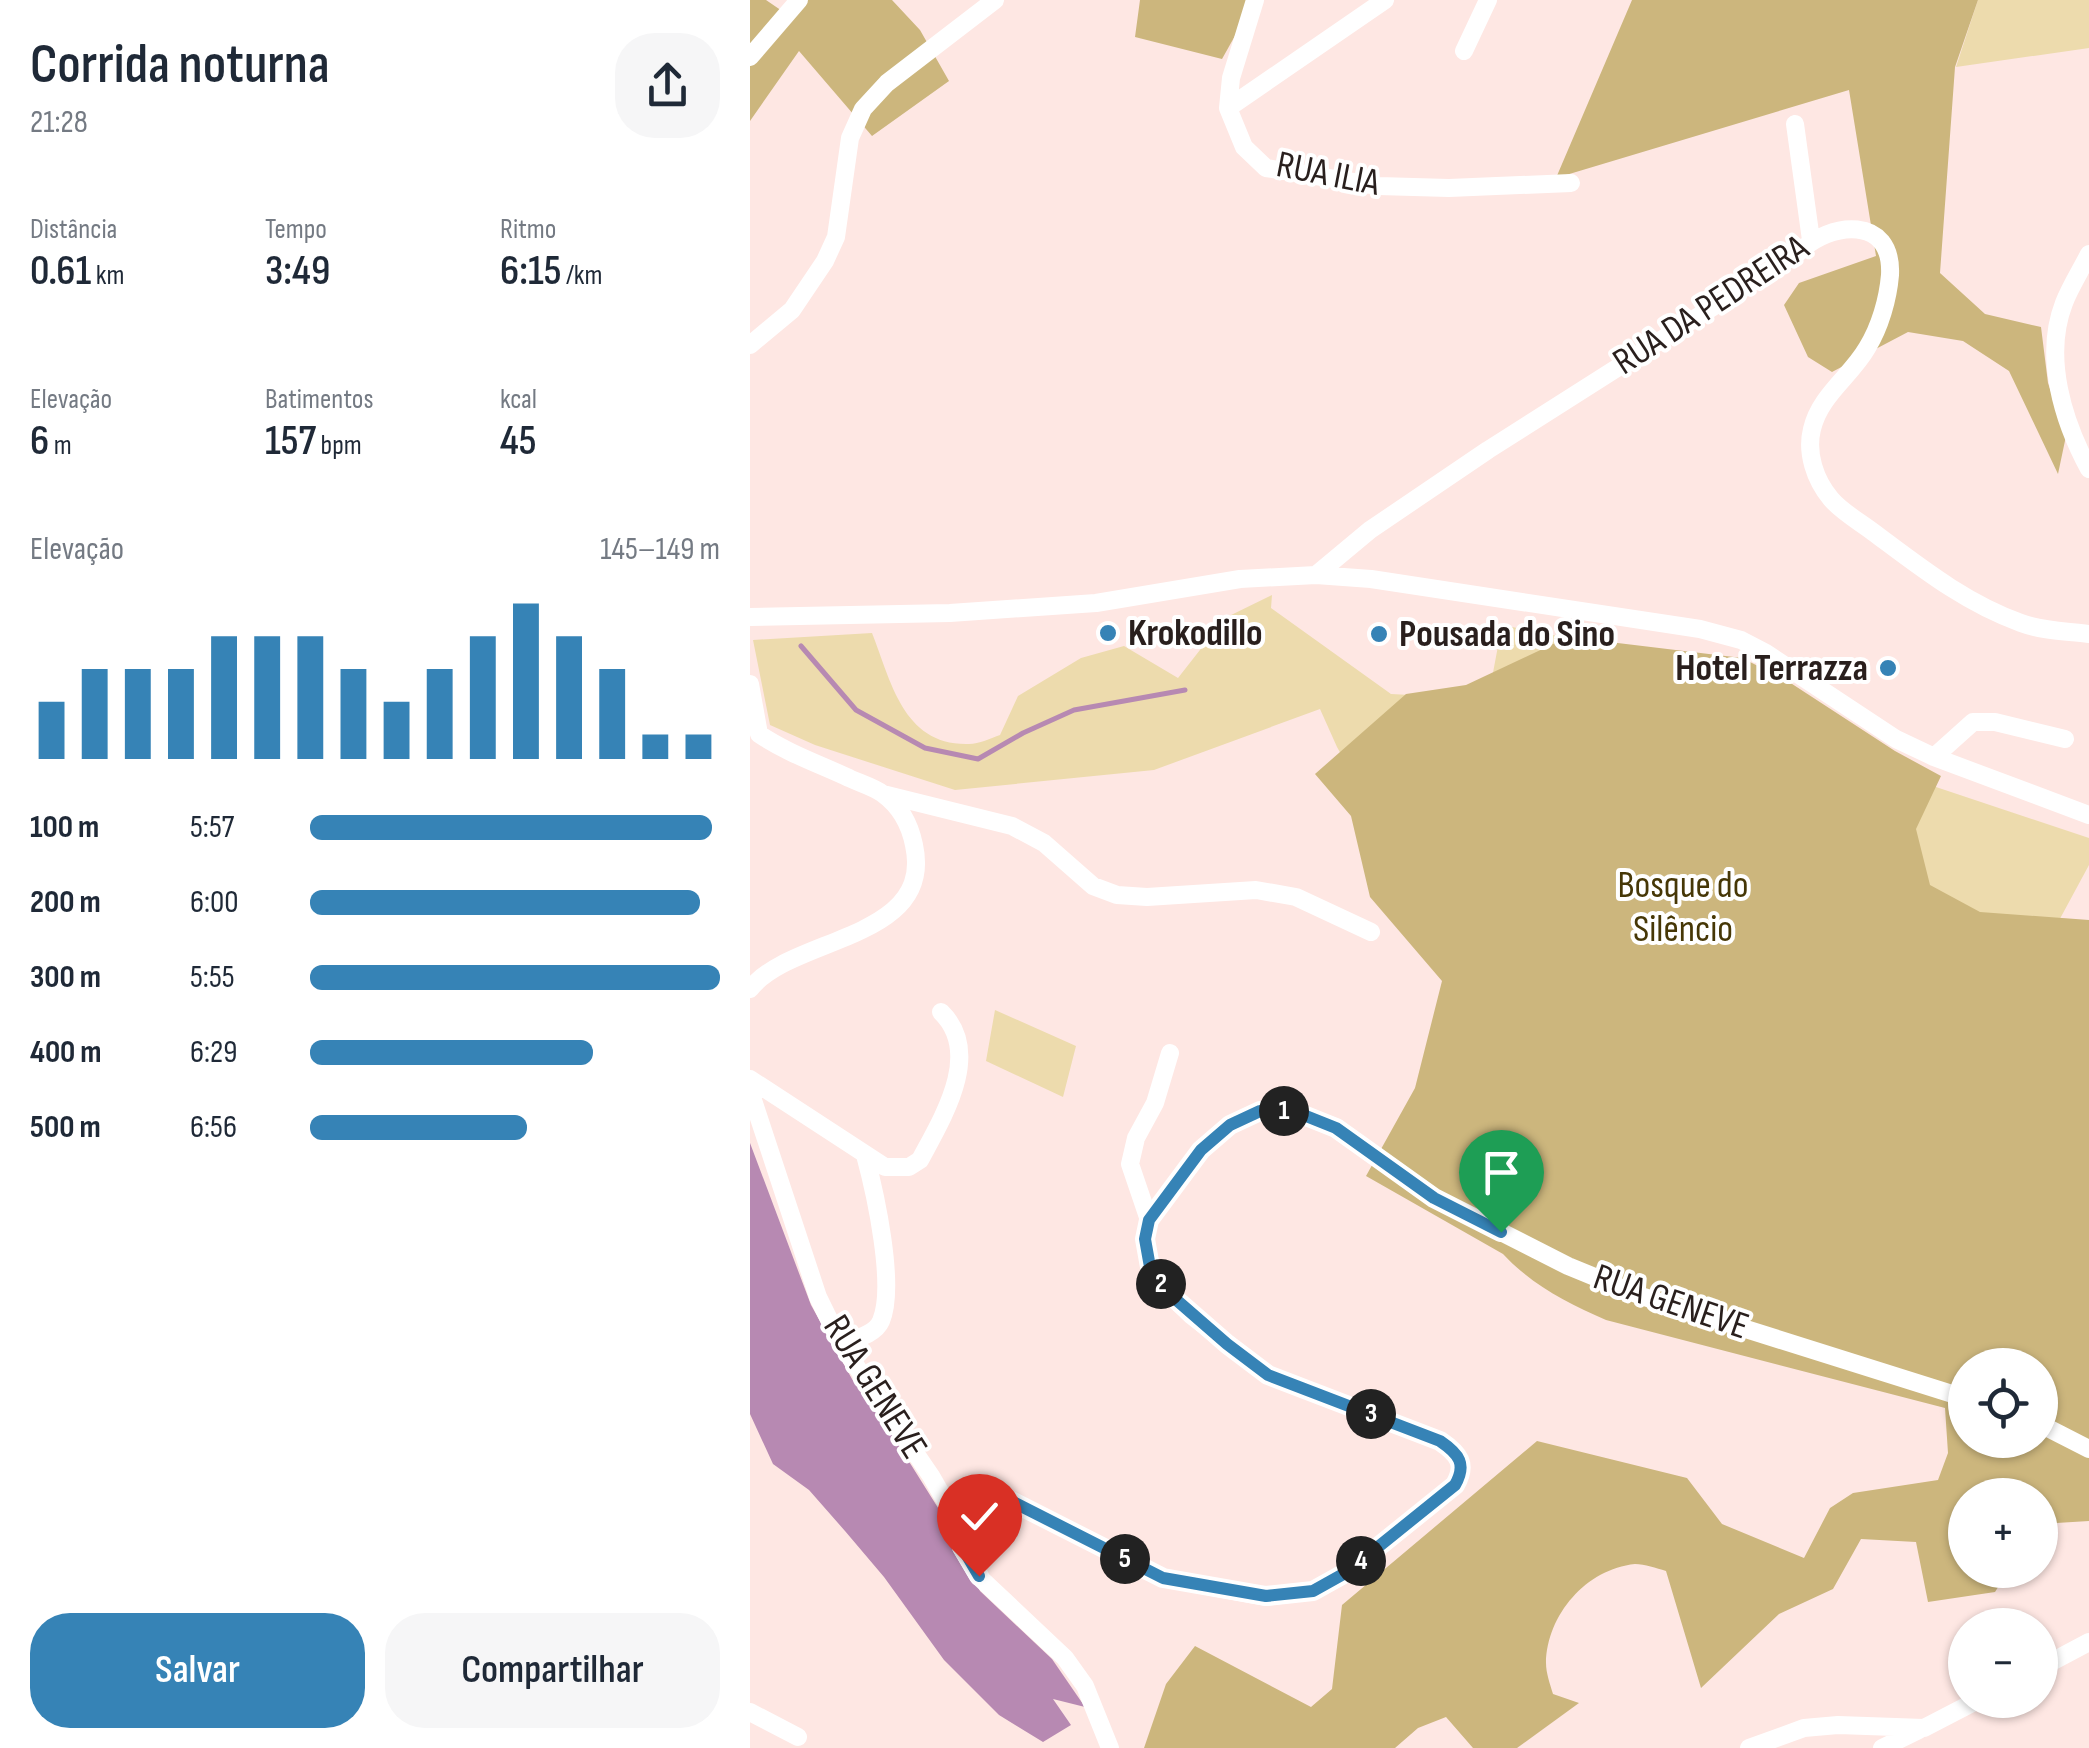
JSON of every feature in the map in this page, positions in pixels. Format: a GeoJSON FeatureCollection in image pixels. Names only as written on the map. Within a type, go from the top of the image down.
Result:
{"type":"FeatureCollection","features":[{"type":"Feature","properties":{"kind":"street"},"geometry":{"type":"LineString","coordinates":[[750,56],[799,0]]}},
{"type":"Feature","properties":{"kind":"street"},"geometry":{"type":"LineString","coordinates":[[750,345],[792,310],[825,261],[836,237],[850,138],[862,109],[887,83],[996,0]]}},
{"type":"Feature","properties":{"kind":"street"},"geometry":{"type":"LineString","coordinates":[[1228,108],[1232,78],[1255,0]]}},
{"type":"Feature","properties":{"kind":"street"},"geometry":{"type":"LineString","coordinates":[[1228,108],[1385,0]]}},
{"type":"Feature","properties":{"kind":"street"},"geometry":{"type":"LineString","coordinates":[[1464,51],[1488,0]]}},
{"type":"Feature","properties":{"kind":"street","name":"RUA ILIA"},"geometry":{"type":"LineString","coordinates":[[1228,108],[1244,148],[1266,168],[1298,175],[1378,186],[1449,188],[1571,183]]}},
{"type":"Feature","properties":{"kind":"street"},"geometry":{"type":"LineString","coordinates":[[1795,124],[1811,240]]}},
{"type":"Feature","properties":{"kind":"street","name":"RUA DA PEDREIRA"},"geometry":{"type":"LineString","coordinates":[[1316,575],[1370,530],[1636,353],[1798,252],[1811,240],[1852,227],[1871,233],[1884,249],[1890,270],[1887,298],[1868,348],[1829,394],[1812,428],[1810,463],[1831,500],[1965,598],[2025,625],[2089,634]]}},
{"type":"Feature","properties":{"kind":"street"},"geometry":{"type":"LineString","coordinates":[[2089,254],[2062,306],[2056,346],[2062,406],[2070,434],[2089,469]]}},
{"type":"Feature","properties":{"kind":"street"},"geometry":{"type":"LineString","coordinates":[[750,617],[950,613],[1096,603],[1240,579],[1316,575],[1370,579],[1700,629],[1741,640],[1766,652],[1896,739],[2089,815]]}},
{"type":"Feature","properties":{"kind":"street"},"geometry":{"type":"LineString","coordinates":[[750,684],[754,736],[883,794],[1012,826],[1044,844],[1093,886],[1116,894],[1147,896],[1256,890],[1296,897],[1371,932]]}},
{"type":"Feature","properties":{"kind":"street"},"geometry":{"type":"LineString","coordinates":[[1934,757],[1973,722],[1994,722],[2065,739]]}},
{"type":"Feature","properties":{"kind":"street"},"geometry":{"type":"LineString","coordinates":[[750,989],[770,970],[868,928],[896,911],[912,882],[916,854],[909,823],[883,794]]}},
{"type":"Feature","properties":{"kind":"street"},"geometry":{"type":"LineString","coordinates":[[750,1079],[865,1155],[896,1170],[920,1160],[957,1084],[960,1052],[956,1026],[942,1012]]}},
{"type":"Feature","properties":{"kind":"street"},"geometry":{"type":"LineString","coordinates":[[950,1509],[982,1498],[1011,1501],[1163,1578],[1266,1596],[1313,1591],[1347,1572],[1455,1485],[1461,1474],[1461,1460],[1440,1441],[1268,1375],[1165,1290],[1150,1267],[1145,1239],[1149,1220],[1130,1164],[1136,1138],[1156,1103],[1170,1053]]}},
{"type":"Feature","properties":{"kind":"street","name":"RUA GENEVE"},"geometry":{"type":"LineString","coordinates":[[750,1091],[818,1297],[840,1344],[932,1476],[950,1509],[962,1547],[979,1576],[1065,1658],[1084,1686],[1110,1748]]}},
{"type":"Feature","properties":{"kind":"street","name":"RUA GENEVE"},"geometry":{"type":"LineString","coordinates":[[1149,1220],[1201,1150],[1230,1125],[1260,1111],[1296,1112],[1336,1128],[1434,1198],[1568,1266],[1641,1296],[1948,1393]]}},
{"type":"Feature","properties":{"kind":"street"},"geometry":{"type":"LineString","coordinates":[[840,1344],[870,1333],[880,1323],[885,1298],[881,1217],[865,1155]]}},
{"type":"Feature","properties":{"kind":"street"},"geometry":{"type":"LineString","coordinates":[[2058,1433],[2089,1449]]}},
{"type":"Feature","properties":{"kind":"street"},"geometry":{"type":"LineString","coordinates":[[2058,1658],[2089,1642]]}},
{"type":"Feature","properties":{"kind":"street"},"geometry":{"type":"LineString","coordinates":[[750,1712],[798,1737]]}},
{"type":"Feature","properties":{"kind":"street"},"geometry":{"type":"LineString","coordinates":[[1882,1748],[1948,1716]]}},
{"type":"Feature","properties":{"kind":"street"},"geometry":{"type":"LineString","coordinates":[[1749,1748],[1804,1728],[1924,1728]]}},
{"type":"Feature","properties":{"kind":"green space"},"geometry":{"type":"Polygon","coordinates":[[[750,0],[766,0],[785,13],[806,0],[892,0],[920,30],[949,81],[872,136],[799,51],[750,121],[750,0]]]}},
{"type":"Feature","properties":{"kind":"green space"},"geometry":{"type":"Polygon","coordinates":[[[1140,0],[1255,0],[1222,59],[1135,37],[1140,0]]]}},
{"type":"Feature","properties":{"kind":"green space"},"geometry":{"type":"Polygon","coordinates":[[[1632,0],[1978,0],[1955,67],[1940,273],[1985,314],[2041,327],[2048,383],[2066,436],[2058,474],[2009,371],[1963,341],[1908,332],[1832,372],[1808,357],[1784,305],[1799,283],[1876,256],[1849,90],[1556,178],[1632,0]]]}},
{"type":"Feature","properties":{"kind":"green space"},"geometry":{"type":"Polygon","coordinates":[[[1978,0],[2089,0],[2089,48],[1956,67],[1978,0]]]}},
{"type":"Feature","properties":{"kind":"green space","name":"Bosque do Silêncio"},"geometry":{"type":"Polygon","coordinates":[[[1272,595],[1271,608],[1391,694],[1488,699],[1502,625],[1730,670],[1933,786],[2089,838],[2089,865],[1876,1259],[1449,946],[1337,747],[1320,709],[1154,770],[955,790],[815,745],[770,725],[753,640],[872,633],[894,690],[914,722],[947,742],[973,744],[1000,735],[1018,696],[1081,658],[1124,646],[1178,678],[1225,618],[1272,595]]]}},
{"type":"Feature","properties":{"kind":"green space"},"geometry":{"type":"Polygon","coordinates":[[[1568,637],[1742,658],[1786,680],[1941,776],[1916,829],[1930,885],[1980,912],[2089,920],[2089,1521],[2058,1523],[2058,1478],[1948,1478],[1948,1588],[1998,1588],[1995,1592],[1928,1602],[1916,1542],[1861,1539],[1833,1589],[1779,1614],[1701,1688],[1666,1571],[1639,1564],[1617,1568],[1572,1597],[1553,1628],[1548,1645],[1546,1667],[1553,1694],[1579,1703],[1517,1748],[1473,1748],[1446,1717],[1418,1728],[1395,1748],[1144,1748],[1166,1684],[1195,1646],[1311,1707],[1332,1689],[1342,1605],[1537,1441],[1687,1478],[1722,1524],[1804,1558],[1830,1508],[1853,1493],[1938,1480],[1948,1453],[1945,1408],[1606,1320],[1551,1292],[1503,1254],[1366,1176],[1415,1088],[1442,981],[1370,897],[1351,816],[1315,774],[1406,694],[1466,685],[1568,637]]]}},
{"type":"Feature","properties":{"kind":"green space"},"geometry":{"type":"Polygon","coordinates":[[[995,1010],[1076,1046],[1063,1097],[986,1061],[995,1010]]]}},
{"type":"Feature","properties":{"kind":"shaded area"},"geometry":{"type":"Polygon","coordinates":[[[750,1143],[811,1305],[852,1379],[883,1420],[940,1511],[980,1591],[1052,1659],[1085,1707],[1053,1699],[1071,1725],[1043,1742],[999,1715],[944,1660],[845,1531],[809,1490],[773,1464],[750,1414],[750,1143]]]}},
{"type":"Feature","properties":{"kind":"waterway"},"geometry":{"type":"LineString","coordinates":[[801,646],[856,710],[925,748],[978,759],[1074,710],[1185,690]]}},
{"type":"Feature","properties":{"kind":"place","name":"Krokodillo"},"geometry":{"type":"Point","coordinates":[1108,633]}},
{"type":"Feature","properties":{"kind":"place","name":"Pousada do Sino"},"geometry":{"type":"Point","coordinates":[1379,634]}},
{"type":"Feature","properties":{"kind":"place","name":"Hotel Terrazza"},"geometry":{"type":"Point","coordinates":[1888,668]}},
{"type":"Feature","properties":{"kind":"route"},"geometry":{"type":"LineString","coordinates":[[979,1576],[962,1547],[950,1509],[982,1498],[1011,1501],[1163,1578],[1266,1596],[1313,1591],[1347,1572],[1455,1485],[1461,1474],[1461,1460],[1455,1451],[1440,1441],[1268,1375],[1192,1316],[1165,1290],[1150,1267],[1145,1239],[1149,1220],[1201,1150],[1230,1125],[1260,1111],[1296,1112],[1336,1128],[1434,1198],[1501,1232]]}}]}
